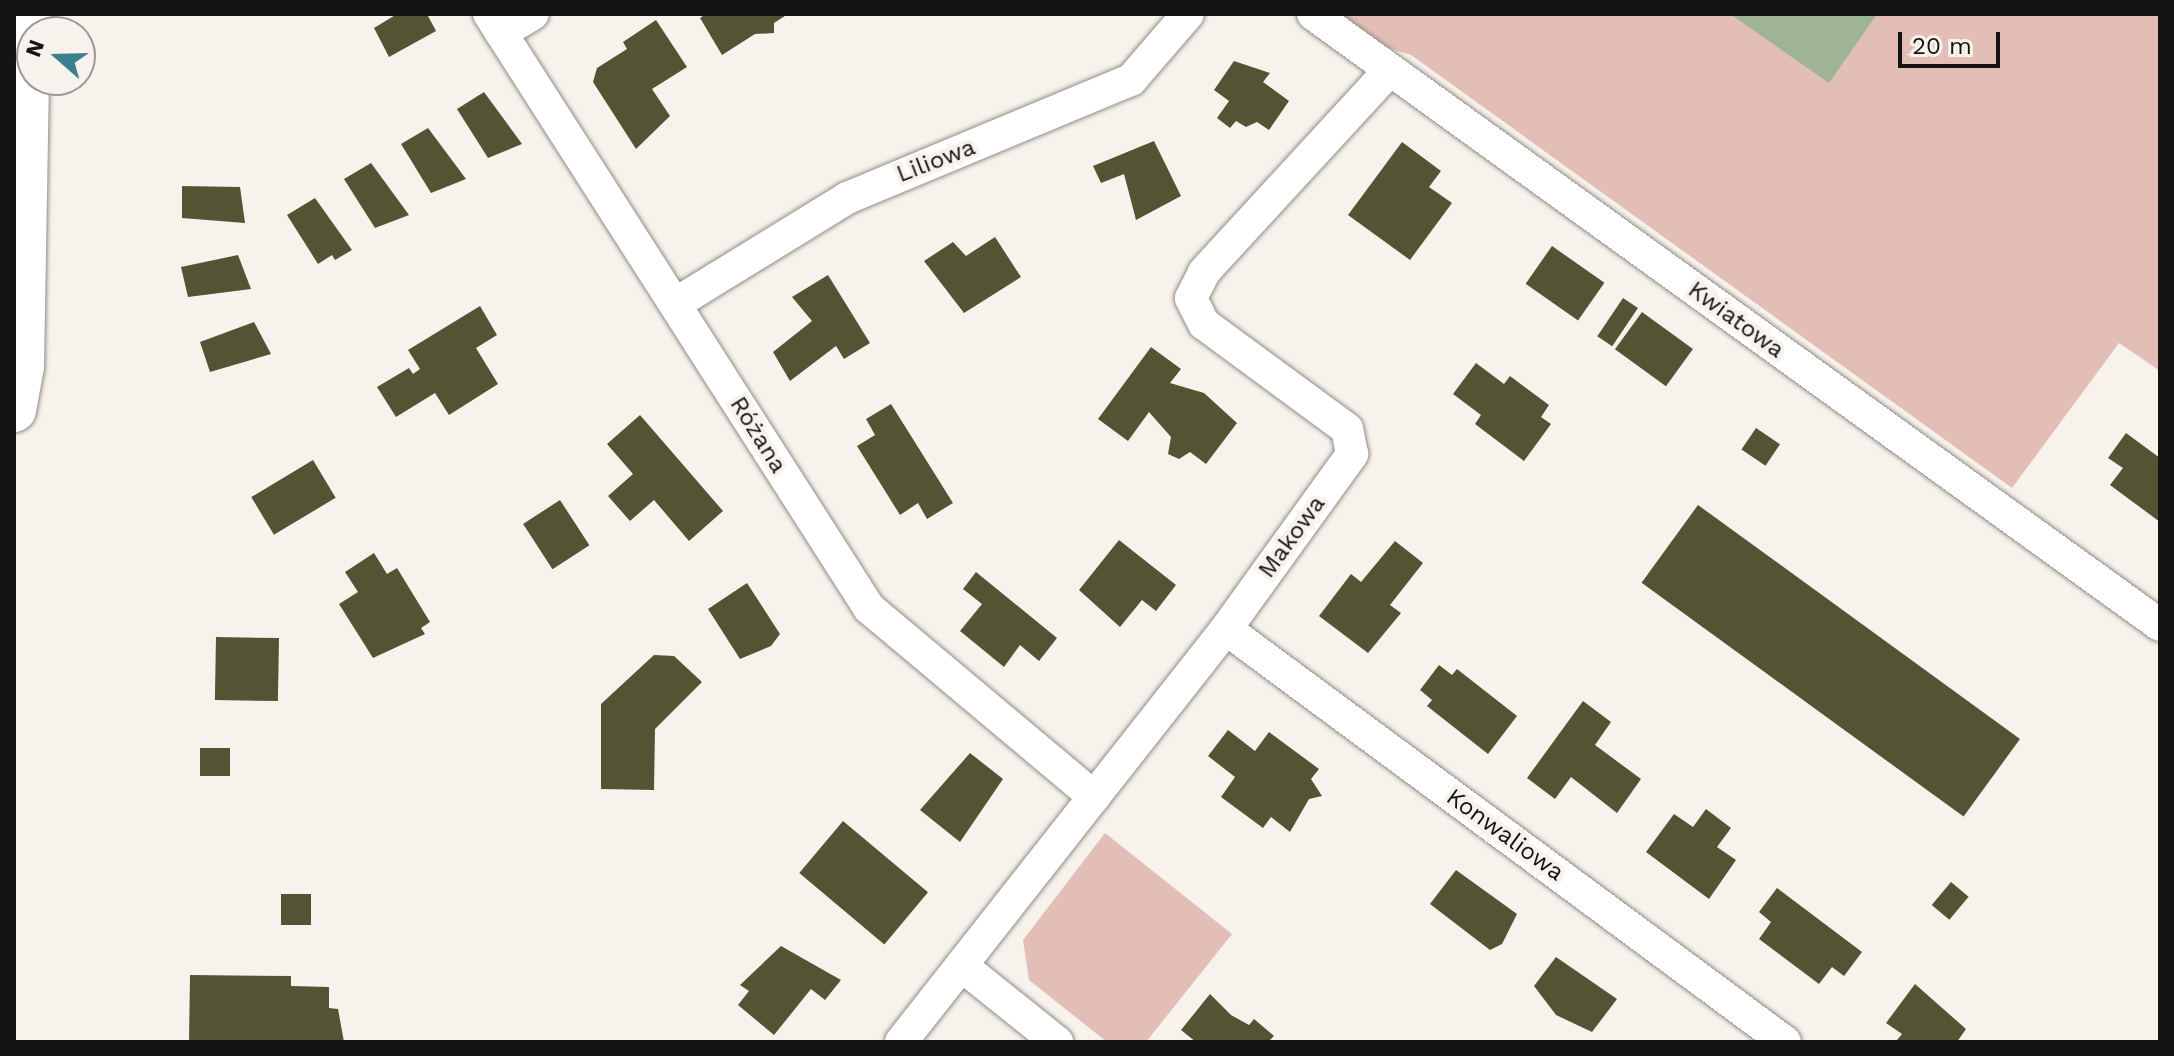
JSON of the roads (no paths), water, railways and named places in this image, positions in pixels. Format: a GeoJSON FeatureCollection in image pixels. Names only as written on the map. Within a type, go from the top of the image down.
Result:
{"type":"FeatureCollection","features":[{"type":"Feature","properties":{"kind":"main road"},"geometry":{"type":"LineString","coordinates":[[14,410],[22,366],[28,14]]}},
{"type":"Feature","properties":{"kind":"street"},"geometry":{"type":"LineString","coordinates":[[495,23],[533,14]]}},
{"type":"Feature","properties":{"kind":"street","name":"Liliowa"},"geometry":{"type":"LineString","coordinates":[[675,304],[847,198],[1131,80],[1188,14]]}},
{"type":"Feature","properties":{"kind":"street","name":"Kwiatowa"},"geometry":{"type":"LineString","coordinates":[[1313,14],[2160,625]]}},
{"type":"Feature","properties":{"kind":"street","name":"Różana"},"geometry":{"type":"LineString","coordinates":[[495,23],[869,608],[1094,797]]}},
{"type":"Feature","properties":{"kind":"street","name":"Makowa"},"geometry":{"type":"LineString","coordinates":[[901,1042],[1226,629],[1346,465],[1352,440],[1204,324],[1191,298],[1194,285],[1389,71]]}},
{"type":"Feature","properties":{"kind":"street","name":"Konwaliowa"},"geometry":{"type":"LineString","coordinates":[[1226,629],[1785,1042]]}},
{"type":"Feature","properties":{"kind":"street"},"geometry":{"type":"LineString","coordinates":[[962,966],[1057,1042]]}}]}
